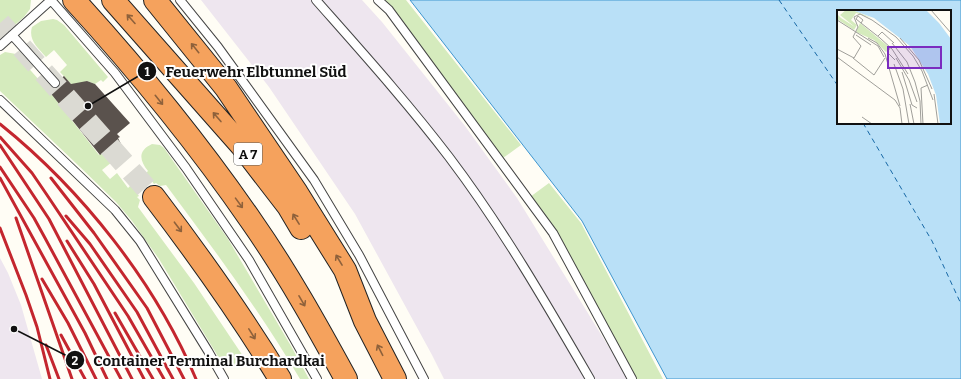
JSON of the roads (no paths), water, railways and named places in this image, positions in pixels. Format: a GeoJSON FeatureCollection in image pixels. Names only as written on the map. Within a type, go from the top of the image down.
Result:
{"type":"FeatureCollection","features":[{"type":"Feature","properties":{"kind":"highway","name":"A 7"},"geometry":{"type":"LineString","coordinates":[[74,0],[135,70],[206,159],[248,216],[282,268],[346,379]]}},
{"type":"Feature","properties":{"kind":"highway","name":"A 7"},"geometry":{"type":"LineString","coordinates":[[113,0],[241,145],[288,206],[330,276],[365,321]]}},
{"type":"Feature","properties":{"kind":"highway","name":"A 7"},"geometry":{"type":"LineString","coordinates":[[155,0],[226,88],[297,192],[345,270],[365,321],[395,379]]}},
{"type":"Feature","properties":{"kind":"highway"},"geometry":{"type":"LineString","coordinates":[[154,197],[209,270],[245,323],[280,379]]}},
{"type":"Feature","properties":{"kind":"lane"},"geometry":{"type":"LineString","coordinates":[[0,46],[51,0],[115,73],[186,168],[249,260],[316,379]]}},
{"type":"Feature","properties":{"kind":"lane"},"geometry":{"type":"LineString","coordinates":[[180,0],[218,47],[314,180],[359,255],[424,379]]}},
{"type":"Feature","properties":{"kind":"lane"},"geometry":{"type":"LineString","coordinates":[[316,0],[387,80],[449,157],[508,242],[590,379]]}},
{"type":"Feature","properties":{"kind":"lane"},"geometry":{"type":"LineString","coordinates":[[378,0],[389,10],[553,233],[632,379]]}},
{"type":"Feature","properties":{"kind":"lane"},"geometry":{"type":"LineString","coordinates":[[12,35],[55,83]]}},
{"type":"Feature","properties":{"kind":"lane"},"geometry":{"type":"LineString","coordinates":[[0,100],[115,210],[140,241],[208,350],[224,379]]}},
{"type":"Feature","properties":{"kind":"water"},"geometry":{"type":"Polygon","coordinates":[[[410,0],[961,0],[961,379],[667,379],[582,221],[410,0]]]}},
{"type":"Feature","properties":{"kind":"tunnel"},"geometry":{"type":"LineString","coordinates":[[0,23],[154,197]]}},
{"type":"Feature","properties":{"kind":"railway"},"geometry":{"type":"LineString","coordinates":[[0,124],[59,178],[87,208],[113,240],[138,273],[160,308],[196,379]]}},
{"type":"Feature","properties":{"kind":"railway"},"geometry":{"type":"LineString","coordinates":[[0,137],[32,173],[47,195],[128,316],[164,379]]}},
{"type":"Feature","properties":{"kind":"railway"},"geometry":{"type":"LineString","coordinates":[[0,145],[49,219],[132,379]]}},
{"type":"Feature","properties":{"kind":"railway"},"geometry":{"type":"LineString","coordinates":[[0,167],[34,218],[121,379]]}},
{"type":"Feature","properties":{"kind":"railway"},"geometry":{"type":"LineString","coordinates":[[0,178],[85,333],[107,379]]}},
{"type":"Feature","properties":{"kind":"railway"},"geometry":{"type":"LineString","coordinates":[[51,178],[94,233],[147,308],[184,379]]}},
{"type":"Feature","properties":{"kind":"railway"},"geometry":{"type":"LineString","coordinates":[[66,216],[90,244],[137,312],[173,379]]}},
{"type":"Feature","properties":{"kind":"railway"},"geometry":{"type":"LineString","coordinates":[[16,218],[72,379]]}},
{"type":"Feature","properties":{"kind":"railway"},"geometry":{"type":"LineString","coordinates":[[0,228],[37,327],[50,379]]}},
{"type":"Feature","properties":{"kind":"railway"},"geometry":{"type":"LineString","coordinates":[[67,241],[94,284],[144,379]]}},
{"type":"Feature","properties":{"kind":"railway"},"geometry":{"type":"LineString","coordinates":[[42,279],[68,323],[96,379]]}},
{"type":"Feature","properties":{"kind":"railway"},"geometry":{"type":"LineString","coordinates":[[115,313],[153,379]]}},
{"type":"Feature","properties":{"kind":"railway"},"geometry":{"type":"LineString","coordinates":[[61,335],[85,379]]}},
{"type":"Feature","properties":{"kind":"railway"},"geometry":{"type":"LineString","coordinates":[[46,345],[59,379]]}},
{"type":"Feature","properties":{"kind":"place","name":"Feuerwehr Elbtunnel Süd"},"geometry":{"type":"Point","coordinates":[88,106]}},
{"type":"Feature","properties":{"kind":"place","name":"Container Terminal Burchardkai"},"geometry":{"type":"Point","coordinates":[14,329]}}]}
